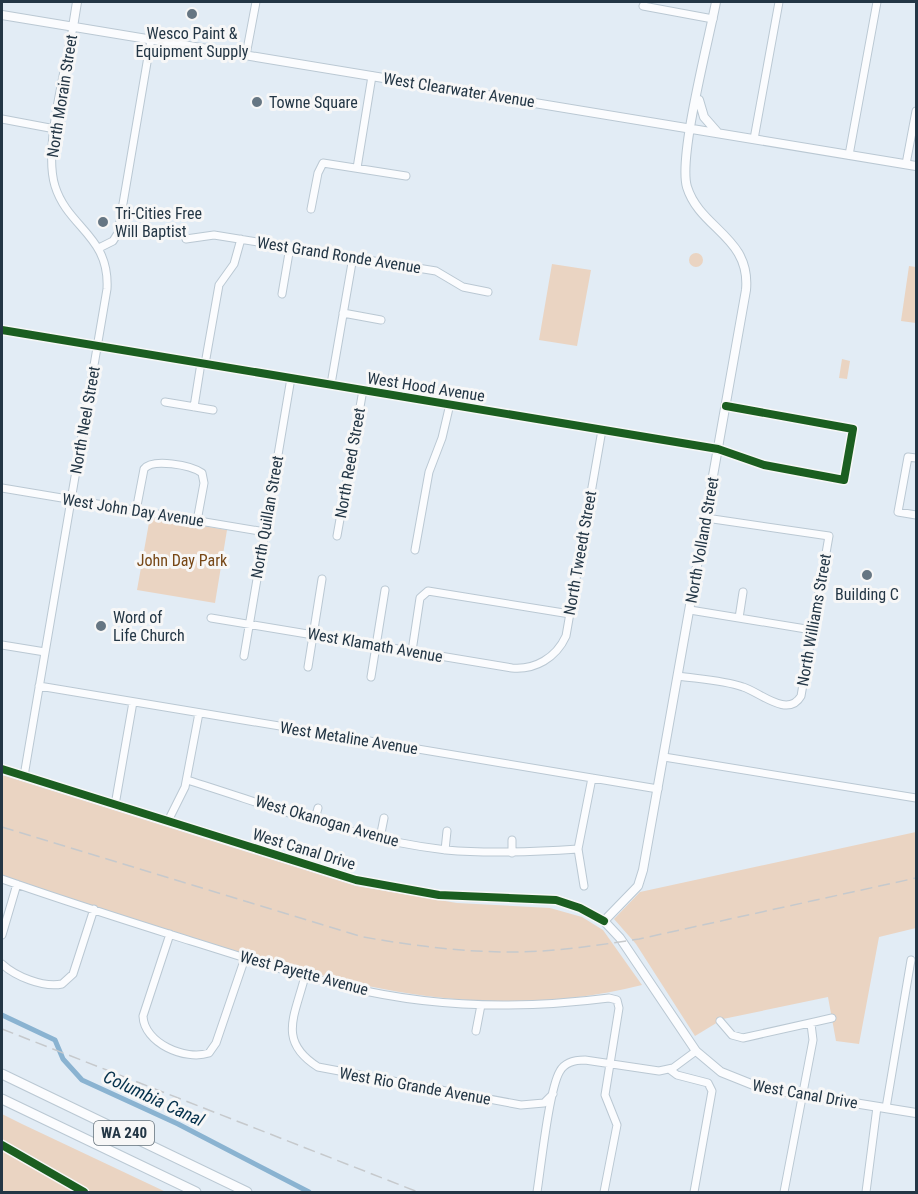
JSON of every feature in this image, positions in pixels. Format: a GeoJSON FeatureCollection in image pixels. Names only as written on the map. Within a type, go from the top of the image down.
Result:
{"type":"FeatureCollection","features":[{"type":"Feature","properties":{"kind":"highway","name":"WA 240"},"geometry":{"type":"LineString","coordinates":[[2,1074],[247,1192]]}},
{"type":"Feature","properties":{"kind":"highway","name":"WA 240"},"geometry":{"type":"LineString","coordinates":[[2,1099],[196,1192]]}},
{"type":"Feature","properties":{"kind":"main road","name":"North Morain Street"},"geometry":{"type":"LineString","coordinates":[[73,27],[77,2]]}},
{"type":"Feature","properties":{"kind":"main road","name":"North Volland Street"},"geometry":{"type":"LineString","coordinates":[[604,921],[640,882],[726,406],[746,279],[737,249],[723,232],[702,213],[687,186],[686,167],[716,2]]}},
{"type":"Feature","properties":{"kind":"main road","name":"West Clearwater Avenue"},"geometry":{"type":"LineString","coordinates":[[2,15],[916,166]]}},
{"type":"Feature","properties":{"kind":"main road"},"geometry":{"type":"LineString","coordinates":[[698,97],[704,117],[718,133]]}},
{"type":"Feature","properties":{"kind":"main road","name":"West Canal Drive"},"geometry":{"type":"LineString","coordinates":[[604,921],[620,938],[696,1051],[721,1072],[740,1081],[801,1095],[916,1113]]}},
{"type":"Feature","properties":{"kind":"street"},"geometry":{"type":"LineString","coordinates":[[246,55],[256,2]]}},
{"type":"Feature","properties":{"kind":"street"},"geometry":{"type":"LineString","coordinates":[[754,140],[779,2]]}},
{"type":"Feature","properties":{"kind":"street"},"geometry":{"type":"LineString","coordinates":[[849,155],[877,2]]}},
{"type":"Feature","properties":{"kind":"street"},"geometry":{"type":"LineString","coordinates":[[643,6],[713,19]]}},
{"type":"Feature","properties":{"kind":"street","name":"North Morain Street"},"geometry":{"type":"LineString","coordinates":[[73,27],[51,166],[58,194],[67,211],[99,248]]}},
{"type":"Feature","properties":{"kind":"street"},"geometry":{"type":"LineString","coordinates":[[99,248],[113,241],[118,233],[151,39]]}},
{"type":"Feature","properties":{"kind":"street"},"geometry":{"type":"LineString","coordinates":[[357,168],[372,76]]}},
{"type":"Feature","properties":{"kind":"street"},"geometry":{"type":"LineString","coordinates":[[906,164],[916,111]]}},
{"type":"Feature","properties":{"kind":"street"},"geometry":{"type":"LineString","coordinates":[[2,119],[56,129]]}},
{"type":"Feature","properties":{"kind":"street"},"geometry":{"type":"LineString","coordinates":[[311,209],[321,165],[326,163],[406,176]]}},
{"type":"Feature","properties":{"kind":"street","name":"West Grand Ronde Avenue"},"geometry":{"type":"LineString","coordinates":[[186,239],[208,234],[436,271],[463,287],[488,292]]}},
{"type":"Feature","properties":{"kind":"street"},"geometry":{"type":"LineString","coordinates":[[194,407],[219,285],[237,258],[241,239]]}},
{"type":"Feature","properties":{"kind":"street"},"geometry":{"type":"LineString","coordinates":[[282,294],[290,247]]}},
{"type":"Feature","properties":{"kind":"street","name":"North Neel Street"},"geometry":{"type":"LineString","coordinates":[[24,776],[108,283],[99,248]]}},
{"type":"Feature","properties":{"kind":"street"},"geometry":{"type":"LineString","coordinates":[[331,384],[353,257]]}},
{"type":"Feature","properties":{"kind":"street"},"geometry":{"type":"LineString","coordinates":[[343,313],[381,320]]}},
{"type":"Feature","properties":{"kind":"street","name":"West Hood Avenue"},"geometry":{"type":"LineString","coordinates":[[2,330],[718,449],[764,465],[844,480],[853,429],[726,406]]}},
{"type":"Feature","properties":{"kind":"street","name":"North Quillan Street"},"geometry":{"type":"LineString","coordinates":[[244,656],[291,378]]}},
{"type":"Feature","properties":{"kind":"street","name":"North Reed Street"},"geometry":{"type":"LineString","coordinates":[[338,536],[363,390]]}},
{"type":"Feature","properties":{"kind":"street"},"geometry":{"type":"LineString","coordinates":[[165,402],[213,410]]}},
{"type":"Feature","properties":{"kind":"street"},"geometry":{"type":"LineString","coordinates":[[415,550],[429,472],[442,438],[450,404]]}},
{"type":"Feature","properties":{"kind":"street","name":"North Tweedt Street"},"geometry":{"type":"LineString","coordinates":[[538,665],[551,656],[563,641],[570,614],[602,430]]}},
{"type":"Feature","properties":{"kind":"street"},"geometry":{"type":"LineString","coordinates":[[916,458],[908,457],[898,512],[916,515]]}},
{"type":"Feature","properties":{"kind":"street"},"geometry":{"type":"LineString","coordinates":[[136,511],[144,469],[152,462],[165,464],[195,469],[202,473],[204,483],[197,521]]}},
{"type":"Feature","properties":{"kind":"street","name":"West John Day Avenue"},"geometry":{"type":"LineString","coordinates":[[2,488],[265,532]]}},
{"type":"Feature","properties":{"kind":"street","name":"North Williams Street"},"geometry":{"type":"LineString","coordinates":[[678,676],[743,687],[767,700],[788,704],[796,702],[801,696],[829,536],[706,518]]}},
{"type":"Feature","properties":{"kind":"street"},"geometry":{"type":"LineString","coordinates":[[308,667],[322,579]]}},
{"type":"Feature","properties":{"kind":"street"},"geometry":{"type":"LineString","coordinates":[[371,677],[385,590]]}},
{"type":"Feature","properties":{"kind":"street"},"geometry":{"type":"LineString","coordinates":[[412,651],[423,593],[430,591],[570,614]]}},
{"type":"Feature","properties":{"kind":"street"},"geometry":{"type":"LineString","coordinates":[[739,618],[743,592]]}},
{"type":"Feature","properties":{"kind":"street"},"geometry":{"type":"LineString","coordinates":[[690,610],[812,630]]}},
{"type":"Feature","properties":{"kind":"street","name":"West Klamath Avenue"},"geometry":{"type":"LineString","coordinates":[[211,618],[516,668],[538,665]]}},
{"type":"Feature","properties":{"kind":"street"},"geometry":{"type":"LineString","coordinates":[[2,645],[45,652]]}},
{"type":"Feature","properties":{"kind":"street","name":"West Metaline Avenue"},"geometry":{"type":"LineString","coordinates":[[39,686],[658,789]]}},
{"type":"Feature","properties":{"kind":"street"},"geometry":{"type":"LineString","coordinates":[[115,805],[133,702]]}},
{"type":"Feature","properties":{"kind":"street"},"geometry":{"type":"LineString","coordinates":[[168,821],[187,780],[199,713]]}},
{"type":"Feature","properties":{"kind":"street"},"geometry":{"type":"LineString","coordinates":[[664,757],[916,798]]}},
{"type":"Feature","properties":{"kind":"street","name":"West Canal Drive"},"geometry":{"type":"LineString","coordinates":[[2,769],[356,880],[439,895],[533,897],[556,900],[580,908],[604,921]]}},
{"type":"Feature","properties":{"kind":"street"},"geometry":{"type":"LineString","coordinates":[[584,886],[578,849],[592,778]]}},
{"type":"Feature","properties":{"kind":"street","name":"West Okanogan Avenue"},"geometry":{"type":"LineString","coordinates":[[187,780],[380,838],[445,850],[512,853],[578,849]]}},
{"type":"Feature","properties":{"kind":"street"},"geometry":{"type":"LineString","coordinates":[[251,800],[254,791]]}},
{"type":"Feature","properties":{"kind":"street"},"geometry":{"type":"LineString","coordinates":[[315,819],[318,808]]}},
{"type":"Feature","properties":{"kind":"street"},"geometry":{"type":"LineString","coordinates":[[380,838],[384,818]]}},
{"type":"Feature","properties":{"kind":"street"},"geometry":{"type":"LineString","coordinates":[[445,850],[447,831]]}},
{"type":"Feature","properties":{"kind":"street"},"geometry":{"type":"LineString","coordinates":[[512,840],[512,853]]}},
{"type":"Feature","properties":{"kind":"street","name":"West Payette Avenue"},"geometry":{"type":"LineString","coordinates":[[2,879],[245,958],[305,976],[390,996],[481,1005],[552,1004],[609,998],[617,1000],[618,1008],[610,1063]]}},
{"type":"Feature","properties":{"kind":"street"},"geometry":{"type":"LineString","coordinates":[[2,935],[17,885]]}},
{"type":"Feature","properties":{"kind":"street"},"geometry":{"type":"LineString","coordinates":[[2,964],[9,970],[44,984],[62,984],[73,974],[94,909]]}},
{"type":"Feature","properties":{"kind":"street"},"geometry":{"type":"LineString","coordinates":[[170,934],[143,1016],[144,1028],[153,1039],[193,1056],[209,1053],[216,1043],[245,958]]}},
{"type":"Feature","properties":{"kind":"street"},"geometry":{"type":"LineString","coordinates":[[866,1192],[911,960]]}},
{"type":"Feature","properties":{"kind":"street","name":"West Rio Grande Avenue"},"geometry":{"type":"LineString","coordinates":[[305,976],[292,1034],[295,1047],[300,1054],[318,1067],[521,1105],[544,1103],[553,1094]]}},
{"type":"Feature","properties":{"kind":"street"},"geometry":{"type":"LineString","coordinates":[[476,1031],[481,1005]]}},
{"type":"Feature","properties":{"kind":"street"},"geometry":{"type":"LineString","coordinates":[[721,1026],[739,1038],[832,1018]]}},
{"type":"Feature","properties":{"kind":"street"},"geometry":{"type":"LineString","coordinates":[[784,1192],[813,1040],[811,1023]]}},
{"type":"Feature","properties":{"kind":"street"},"geometry":{"type":"LineString","coordinates":[[537,1192],[553,1094],[560,1071],[568,1063],[585,1060],[653,1071],[669,1069],[696,1051]]}},
{"type":"Feature","properties":{"kind":"street"},"geometry":{"type":"LineString","coordinates":[[604,1192],[616,1125],[605,1095],[610,1063]]}},
{"type":"Feature","properties":{"kind":"street"},"geometry":{"type":"LineString","coordinates":[[669,1069],[677,1076],[708,1083],[712,1091],[694,1192]]}},
{"type":"Feature","properties":{"kind":"street"},"geometry":{"type":"LineString","coordinates":[[2,1145],[84,1192]]}},
{"type":"Feature","properties":{"kind":"green space"},"geometry":{"type":"Polygon","coordinates":[[[696,253],[701,255],[703,260],[701,265],[696,267],[691,265],[689,260],[691,255],[696,253]]]}},
{"type":"Feature","properties":{"kind":"green space"},"geometry":{"type":"Polygon","coordinates":[[[552,264],[591,270],[577,346],[539,340],[552,264]]]}},
{"type":"Feature","properties":{"kind":"green space"},"geometry":{"type":"Polygon","coordinates":[[[909,266],[916,267],[916,323],[901,321],[909,266]]]}},
{"type":"Feature","properties":{"kind":"green space"},"geometry":{"type":"Polygon","coordinates":[[[842,359],[850,361],[847,379],[839,378],[842,359]]]}},
{"type":"Feature","properties":{"kind":"green space","name":"John Day Park"},"geometry":{"type":"Polygon","coordinates":[[[150,517],[227,530],[215,603],[137,590],[150,517]]]}},
{"type":"Feature","properties":{"kind":"green space"},"geometry":{"type":"Polygon","coordinates":[[[2,775],[356,886],[457,903],[550,908],[582,917],[603,930],[642,985],[584,996],[528,1001],[473,1000],[418,995],[364,985],[256,957],[2,878],[2,775]]]}},
{"type":"Feature","properties":{"kind":"green space"},"geometry":{"type":"Polygon","coordinates":[[[916,832],[916,928],[879,937],[859,1044],[836,1041],[828,997],[723,1019],[695,1036],[636,944],[614,919],[640,892],[916,832]]]}},
{"type":"Feature","properties":{"kind":"green space"},"geometry":{"type":"Polygon","coordinates":[[[2,1114],[22,1124],[166,1192],[2,1192],[2,1114]]]}},
{"type":"Feature","properties":{"kind":"waterway","name":"Columbia Canal"},"geometry":{"type":"LineString","coordinates":[[2,1015],[55,1040],[63,1059],[82,1080],[178,1124],[309,1192]]}},
{"type":"Feature","properties":{"kind":"railway"},"geometry":{"type":"LineString","coordinates":[[2,827],[363,937],[397,943],[483,951],[553,950],[639,939],[916,878]]}},
{"type":"Feature","properties":{"kind":"railway"},"geometry":{"type":"LineString","coordinates":[[2,1029],[418,1192]]}},
{"type":"Feature","properties":{"kind":"cycle path"},"geometry":{"type":"LineString","coordinates":[[2,330],[718,449],[764,465],[844,480],[853,429],[726,406]]}},
{"type":"Feature","properties":{"kind":"cycle path"},"geometry":{"type":"LineString","coordinates":[[2,769],[356,880],[439,895],[556,900],[580,908],[604,921]]}},
{"type":"Feature","properties":{"kind":"cycle path"},"geometry":{"type":"LineString","coordinates":[[2,1145],[84,1192]]}},
{"type":"Feature","properties":{"kind":"place","name":"Wesco Paint & Equipment Supply"},"geometry":{"type":"Point","coordinates":[192,14]}},
{"type":"Feature","properties":{"kind":"place","name":"Towne Square"},"geometry":{"type":"Point","coordinates":[257,102]}},
{"type":"Feature","properties":{"kind":"place","name":"Tri-Cities Free Will Baptist"},"geometry":{"type":"Point","coordinates":[103,222]}},
{"type":"Feature","properties":{"kind":"place","name":"Building C"},"geometry":{"type":"Point","coordinates":[867,575]}},
{"type":"Feature","properties":{"kind":"place","name":"Word of Life Church"},"geometry":{"type":"Point","coordinates":[101,626]}}]}
